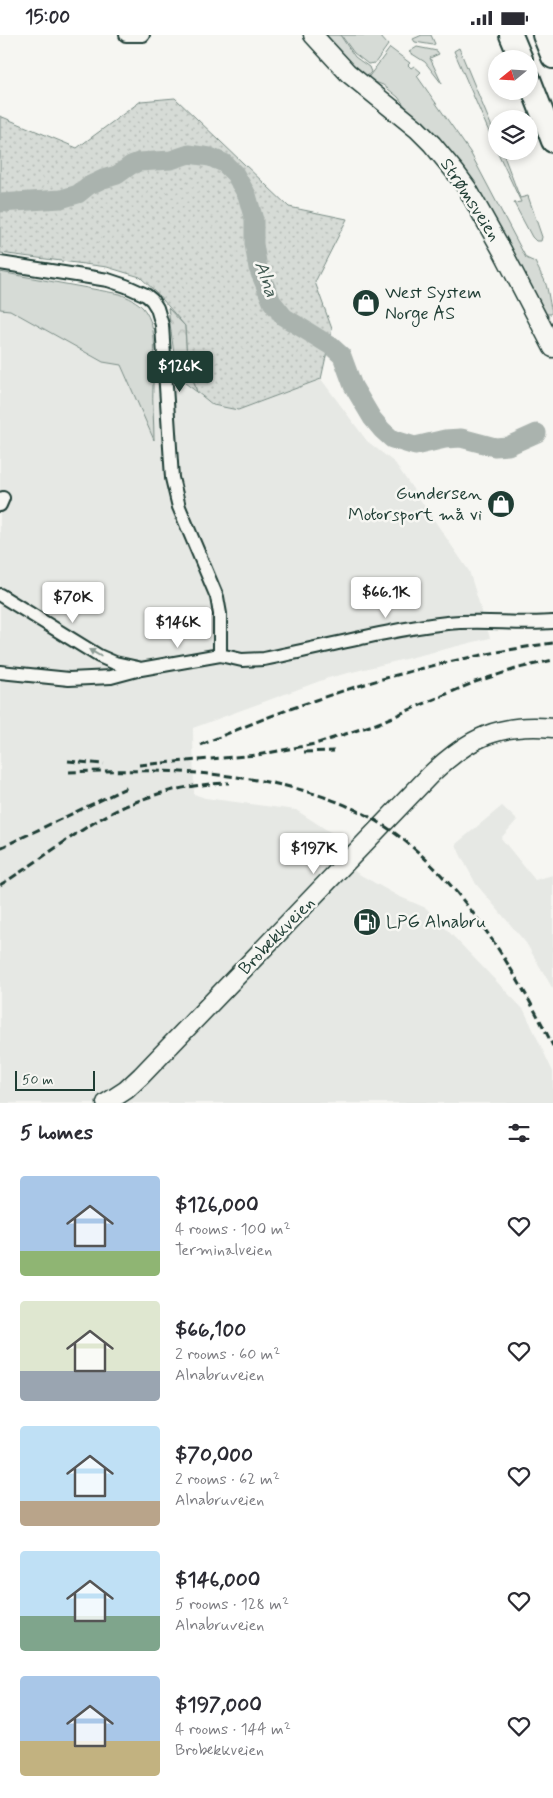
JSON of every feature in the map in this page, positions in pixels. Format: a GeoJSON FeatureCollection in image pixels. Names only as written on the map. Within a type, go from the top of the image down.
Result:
{"type":"FeatureCollection","features":[{"type":"Feature","properties":{"kind":"highway"},"geometry":{"type":"LineString","coordinates":[[511,35],[517,50]]}},
{"type":"Feature","properties":{"kind":"highway"},"geometry":{"type":"LineString","coordinates":[[544,35],[553,57]]}},
{"type":"Feature","properties":{"kind":"highway"},"geometry":{"type":"LineString","coordinates":[[537,100],[553,141]]}},
{"type":"Feature","properties":{"kind":"street"},"geometry":{"type":"LineString","coordinates":[[126,35],[143,35]]}},
{"type":"Feature","properties":{"kind":"street","name":"Strømsveien"},"geometry":{"type":"LineString","coordinates":[[313,35],[348,73],[432,144],[456,173],[467,188],[503,252],[553,348]]}},
{"type":"Feature","properties":{"kind":"street"},"geometry":{"type":"LineString","coordinates":[[0,263],[108,280],[146,295],[156,308],[162,325],[172,479],[179,507],[217,597],[220,614],[220,655]]}},
{"type":"Feature","properties":{"kind":"street"},"geometry":{"type":"LineString","coordinates":[[0,595],[99,656],[115,663],[140,669]]}},
{"type":"Feature","properties":{"kind":"street"},"geometry":{"type":"LineString","coordinates":[[0,672],[69,679],[111,677],[140,669],[220,655],[242,660],[264,659],[401,630],[450,623],[535,623],[553,621]]}},
{"type":"Feature","properties":{"kind":"street","name":"Brobekkveien"},"geometry":{"type":"LineString","coordinates":[[106,1103],[126,1090],[142,1076],[453,754],[470,743],[500,731],[533,726],[553,728]]}},
{"type":"Feature","properties":{"kind":"shaded area"},"geometry":{"type":"Polygon","coordinates":[[[0,309],[10,310],[103,362],[121,365],[153,438],[153,386],[189,386],[213,405],[238,410],[321,379],[367,441],[395,463],[469,571],[490,638],[328,678],[193,728],[194,794],[205,798],[296,810],[347,843],[335,855],[357,873],[398,896],[426,908],[524,1010],[553,1072],[553,1103],[0,1103],[0,309]]]}},
{"type":"Feature","properties":{"kind":"shaded area"},"geometry":{"type":"Polygon","coordinates":[[[502,806],[517,820],[501,838],[535,880],[553,875],[553,989],[526,943],[476,884],[456,844],[502,806]]]}},
{"type":"Feature","properties":{"kind":"green space"},"geometry":{"type":"Polygon","coordinates":[[[326,35],[340,35],[355,57],[369,67],[371,72],[366,78],[345,57],[326,35]]]}},
{"type":"Feature","properties":{"kind":"green space"},"geometry":{"type":"Polygon","coordinates":[[[341,35],[379,35],[388,45],[375,63],[368,64],[354,53],[341,35]]]}},
{"type":"Feature","properties":{"kind":"green space"},"geometry":{"type":"Polygon","coordinates":[[[422,35],[431,35],[435,44],[415,42],[413,39],[422,35]]]}},
{"type":"Feature","properties":{"kind":"green space"},"geometry":{"type":"Polygon","coordinates":[[[417,47],[437,51],[439,54],[430,58],[442,84],[425,62],[409,52],[417,47]]]}},
{"type":"Feature","properties":{"kind":"green space"},"geometry":{"type":"Polygon","coordinates":[[[390,48],[410,63],[408,65],[411,68],[414,66],[421,72],[417,76],[470,152],[526,258],[535,262],[543,277],[552,311],[551,314],[545,314],[398,97],[383,85],[367,79],[390,48]]]}},
{"type":"Feature","properties":{"kind":"green space"},"geometry":{"type":"Polygon","coordinates":[[[459,48],[488,118],[488,130],[454,51],[459,48]]]}},
{"type":"Feature","properties":{"kind":"green space"},"geometry":{"type":"Polygon","coordinates":[[[175,98],[289,207],[347,219],[315,282],[332,329],[321,379],[238,410],[213,405],[197,392],[187,358],[185,326],[157,293],[140,277],[107,267],[0,253],[0,116],[77,148],[141,101],[175,98]]]}},
{"type":"Feature","properties":{"kind":"green space"},"geometry":{"type":"Polygon","coordinates":[[[501,160],[505,160],[520,198],[528,196],[542,237],[541,241],[536,241],[532,237],[514,203],[521,202],[501,160]]]}},
{"type":"Feature","properties":{"kind":"green space"},"geometry":{"type":"Polygon","coordinates":[[[0,272],[120,294],[143,308],[148,316],[154,335],[154,440],[121,365],[103,362],[10,310],[0,309],[0,272]]]}},
{"type":"Feature","properties":{"kind":"green space"},"geometry":{"type":"Polygon","coordinates":[[[168,308],[185,326],[187,358],[197,392],[177,377],[168,308]]]}},
{"type":"Feature","properties":{"kind":"waterway","name":"Alna"},"geometry":{"type":"LineString","coordinates":[[0,203],[61,199],[78,194],[88,186],[117,175],[139,162],[171,160],[189,154],[210,157],[224,163],[235,174],[247,195],[254,220],[254,244],[258,268],[272,302],[284,317],[331,346],[342,356],[353,386],[372,418],[392,439],[415,446],[445,439],[461,438],[495,447],[508,446],[537,433]]}},
{"type":"Feature","properties":{"kind":"railway"},"geometry":{"type":"LineString","coordinates":[[201,745],[286,710],[373,682],[462,659],[553,643]]}},
{"type":"Feature","properties":{"kind":"railway"},"geometry":{"type":"LineString","coordinates":[[139,765],[257,755],[315,744],[376,724],[475,682],[519,668],[553,660]]}},
{"type":"Feature","properties":{"kind":"railway"},"geometry":{"type":"LineString","coordinates":[[304,752],[334,751]]}},
{"type":"Feature","properties":{"kind":"railway"},"geometry":{"type":"LineString","coordinates":[[68,761],[104,764]]}},
{"type":"Feature","properties":{"kind":"railway"},"geometry":{"type":"LineString","coordinates":[[69,772],[186,772],[266,782],[305,791],[341,803],[375,820],[403,840],[430,864],[479,921],[520,984],[553,1046]]}},
{"type":"Feature","properties":{"kind":"railway"},"geometry":{"type":"LineString","coordinates":[[0,885],[89,826],[132,803],[179,789],[229,783]]}},
{"type":"Feature","properties":{"kind":"railway"},"geometry":{"type":"LineString","coordinates":[[0,848],[128,787]]}},
{"type":"Feature","properties":{"kind":"place","name":"West System Norge AS"},"geometry":{"type":"Point","coordinates":[366,303]}},
{"type":"Feature","properties":{"kind":"place","name":"Gundersen Motorsport må vi"},"geometry":{"type":"Point","coordinates":[501,504]}},
{"type":"Feature","properties":{"kind":"place","name":"LPG Alnabru"},"geometry":{"type":"Point","coordinates":[367,922]}}]}
